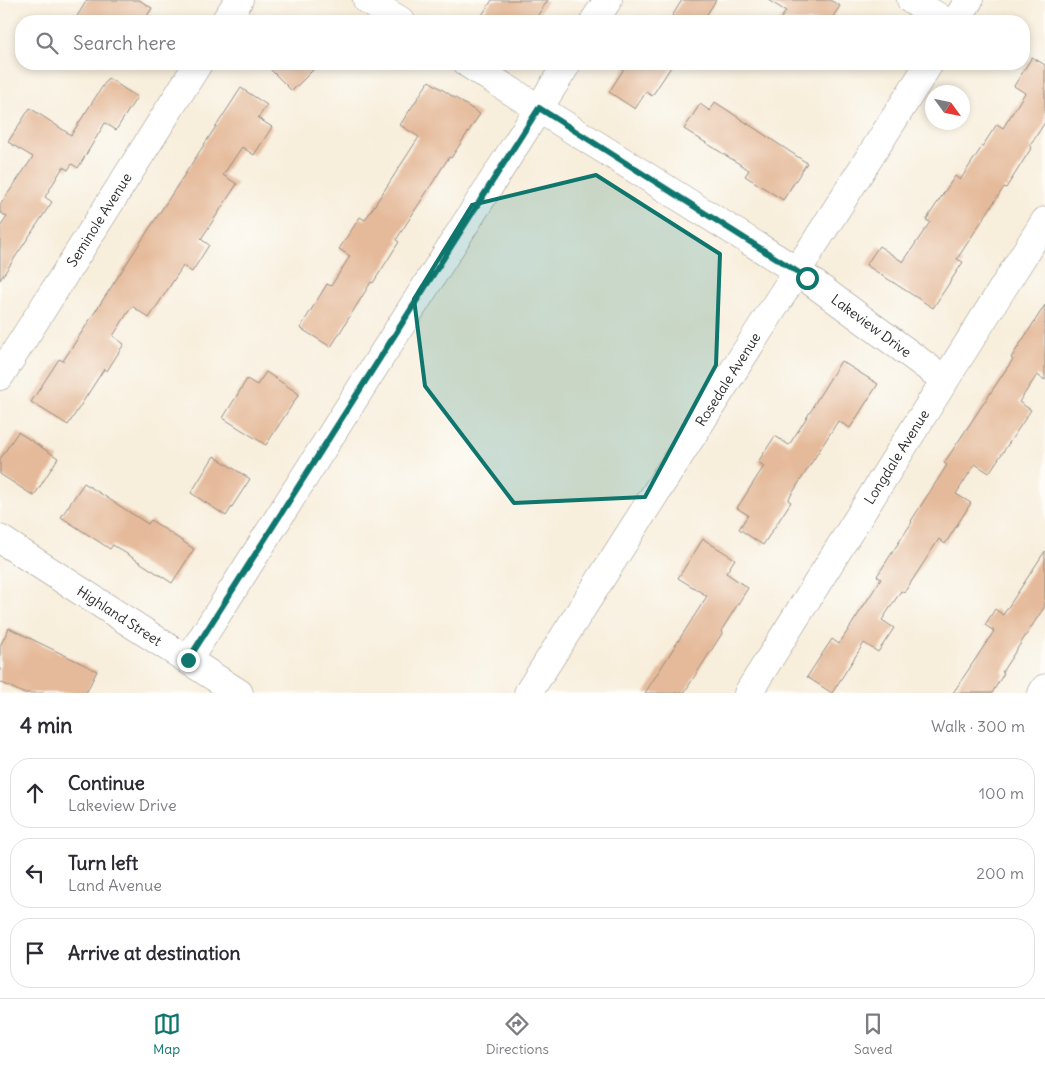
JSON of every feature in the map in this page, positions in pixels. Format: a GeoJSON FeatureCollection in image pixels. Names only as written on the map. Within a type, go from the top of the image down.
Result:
{"type":"FeatureCollection","features":[{"type":"Feature","properties":{"kind":"street"},"geometry":{"type":"LineString","coordinates":[[229,15],[239,0]]}},
{"type":"Feature","properties":{"kind":"street"},"geometry":{"type":"LineString","coordinates":[[367,0],[391,15]]}},
{"type":"Feature","properties":{"kind":"street"},"geometry":{"type":"LineString","coordinates":[[598,15],[608,0]]}},
{"type":"Feature","properties":{"kind":"street"},"geometry":{"type":"LineString","coordinates":[[912,0],[936,15]]}},
{"type":"Feature","properties":{"kind":"street"},"geometry":{"type":"LineString","coordinates":[[960,15],[969,0]]}},
{"type":"Feature","properties":{"kind":"street","name":"Seminole Avenue"},"geometry":{"type":"LineString","coordinates":[[0,376],[194,70]]}},
{"type":"Feature","properties":{"kind":"street","name":"Lakeview Drive"},"geometry":{"type":"LineString","coordinates":[[478,70],[797,271],[945,380]]}},
{"type":"Feature","properties":{"kind":"street"},"geometry":{"type":"LineString","coordinates":[[188,660],[563,70]]}},
{"type":"Feature","properties":{"kind":"street","name":"Rosedale Avenue"},"geometry":{"type":"LineString","coordinates":[[528,693],[925,70]]}},
{"type":"Feature","properties":{"kind":"street","name":"Longdale Avenue"},"geometry":{"type":"LineString","coordinates":[[748,693],[1045,221]]}},
{"type":"Feature","properties":{"kind":"street","name":"Highland Street"},"geometry":{"type":"LineString","coordinates":[[0,539],[239,693]]}},
{"type":"Feature","properties":{"kind":"street"},"geometry":{"type":"LineString","coordinates":[[1042,693],[1045,688]]}},
{"type":"Feature","properties":{"kind":"highlighted area"},"geometry":{"type":"Polygon","coordinates":[[[596,175],[720,254],[716,365],[645,497],[514,503],[425,386],[414,299],[472,205],[596,175]]]}},
{"type":"Feature","properties":{"kind":"building"},"geometry":{"type":"Polygon","coordinates":[[[87,0],[139,0],[152,8],[148,15],[78,15],[87,0]]]}},
{"type":"Feature","properties":{"kind":"building"},"geometry":{"type":"Polygon","coordinates":[[[492,0],[548,0],[538,15],[482,15],[492,0]]]}},
{"type":"Feature","properties":{"kind":"building"},"geometry":{"type":"Polygon","coordinates":[[[682,0],[716,0],[707,15],[673,15],[682,0]]]}},
{"type":"Feature","properties":{"kind":"building"},"geometry":{"type":"Polygon","coordinates":[[[768,0],[830,0],[840,6],[834,15],[783,15],[786,11],[768,0]]]}},
{"type":"Feature","properties":{"kind":"building"},"geometry":{"type":"Polygon","coordinates":[[[1032,57],[1045,65],[1045,122],[1030,146],[1032,147],[1006,188],[1004,187],[957,259],[963,262],[933,308],[866,265],[879,246],[903,262],[930,222],[926,220],[955,176],[960,180],[997,124],[1003,128],[1025,93],[1014,86],[1024,70],[1030,70],[1032,57]]]}},
{"type":"Feature","properties":{"kind":"building"},"geometry":{"type":"Polygon","coordinates":[[[271,70],[313,70],[292,91],[271,70]]]}},
{"type":"Feature","properties":{"kind":"building"},"geometry":{"type":"Polygon","coordinates":[[[623,70],[669,70],[652,96],[646,92],[635,109],[609,92],[623,70]]]}},
{"type":"Feature","properties":{"kind":"building"},"geometry":{"type":"Polygon","coordinates":[[[108,78],[137,97],[116,130],[105,123],[78,168],[72,164],[68,170],[63,167],[45,197],[52,202],[0,280],[0,227],[7,217],[0,212],[0,205],[33,157],[8,142],[30,108],[71,135],[108,78]]]}},
{"type":"Feature","properties":{"kind":"building"},"geometry":{"type":"Polygon","coordinates":[[[429,81],[480,114],[451,158],[449,157],[396,240],[399,242],[373,283],[371,282],[331,347],[300,328],[327,284],[331,286],[350,256],[339,249],[360,217],[365,220],[419,137],[400,125],[429,81]]]}},
{"type":"Feature","properties":{"kind":"building"},"geometry":{"type":"Polygon","coordinates":[[[241,88],[267,105],[258,118],[272,127],[254,155],[242,147],[223,175],[237,184],[201,239],[209,245],[192,272],[183,266],[149,318],[132,306],[113,336],[124,344],[107,371],[104,369],[68,425],[31,402],[59,359],[63,361],[241,88]]]}},
{"type":"Feature","properties":{"kind":"building"},"geometry":{"type":"Polygon","coordinates":[[[715,102],[807,163],[783,200],[745,176],[749,170],[684,129],[700,104],[710,111],[715,102]]]}},
{"type":"Feature","properties":{"kind":"building"},"geometry":{"type":"Polygon","coordinates":[[[1045,305],[1045,380],[1037,375],[1019,402],[1031,410],[989,473],[975,464],[956,494],[971,503],[945,544],[939,539],[904,593],[901,591],[882,620],[894,628],[878,652],[864,643],[832,693],[807,677],[832,639],[839,644],[881,579],[877,576],[947,465],[944,463],[1013,359],[1011,358],[1045,305]]]}},
{"type":"Feature","properties":{"kind":"building"},"geometry":{"type":"Polygon","coordinates":[[[841,361],[878,384],[850,428],[838,421],[788,500],[791,502],[763,545],[739,529],[748,515],[737,508],[764,466],[758,462],[775,436],[789,445],[841,361]]]}},
{"type":"Feature","properties":{"kind":"building"},"geometry":{"type":"Polygon","coordinates":[[[266,372],[299,394],[266,445],[223,418],[247,379],[257,385],[266,372]]]}},
{"type":"Feature","properties":{"kind":"building"},"geometry":{"type":"Polygon","coordinates":[[[18,432],[58,458],[34,496],[0,474],[0,459],[18,432]]]}},
{"type":"Feature","properties":{"kind":"building"},"geometry":{"type":"Polygon","coordinates":[[[214,456],[250,479],[226,516],[191,493],[214,456]]]}},
{"type":"Feature","properties":{"kind":"building"},"geometry":{"type":"Polygon","coordinates":[[[84,483],[148,524],[151,520],[194,549],[172,583],[113,545],[110,549],[61,517],[84,483]]]}},
{"type":"Feature","properties":{"kind":"building"},"geometry":{"type":"Polygon","coordinates":[[[703,539],[735,559],[726,573],[748,588],[721,631],[723,632],[684,693],[645,693],[707,596],[678,578],[703,539]]]}},
{"type":"Feature","properties":{"kind":"building"},"geometry":{"type":"Polygon","coordinates":[[[1045,551],[1045,606],[1002,672],[1004,673],[992,693],[953,693],[994,631],[985,625],[995,609],[1003,615],[1045,551]]]}},
{"type":"Feature","properties":{"kind":"building"},"geometry":{"type":"Polygon","coordinates":[[[9,628],[97,671],[86,693],[23,693],[0,682],[0,646],[9,628]]]}},
{"type":"Feature","properties":{"kind":"route"},"geometry":{"type":"LineString","coordinates":[[188,660],[539,108],[807,278]]}}]}
